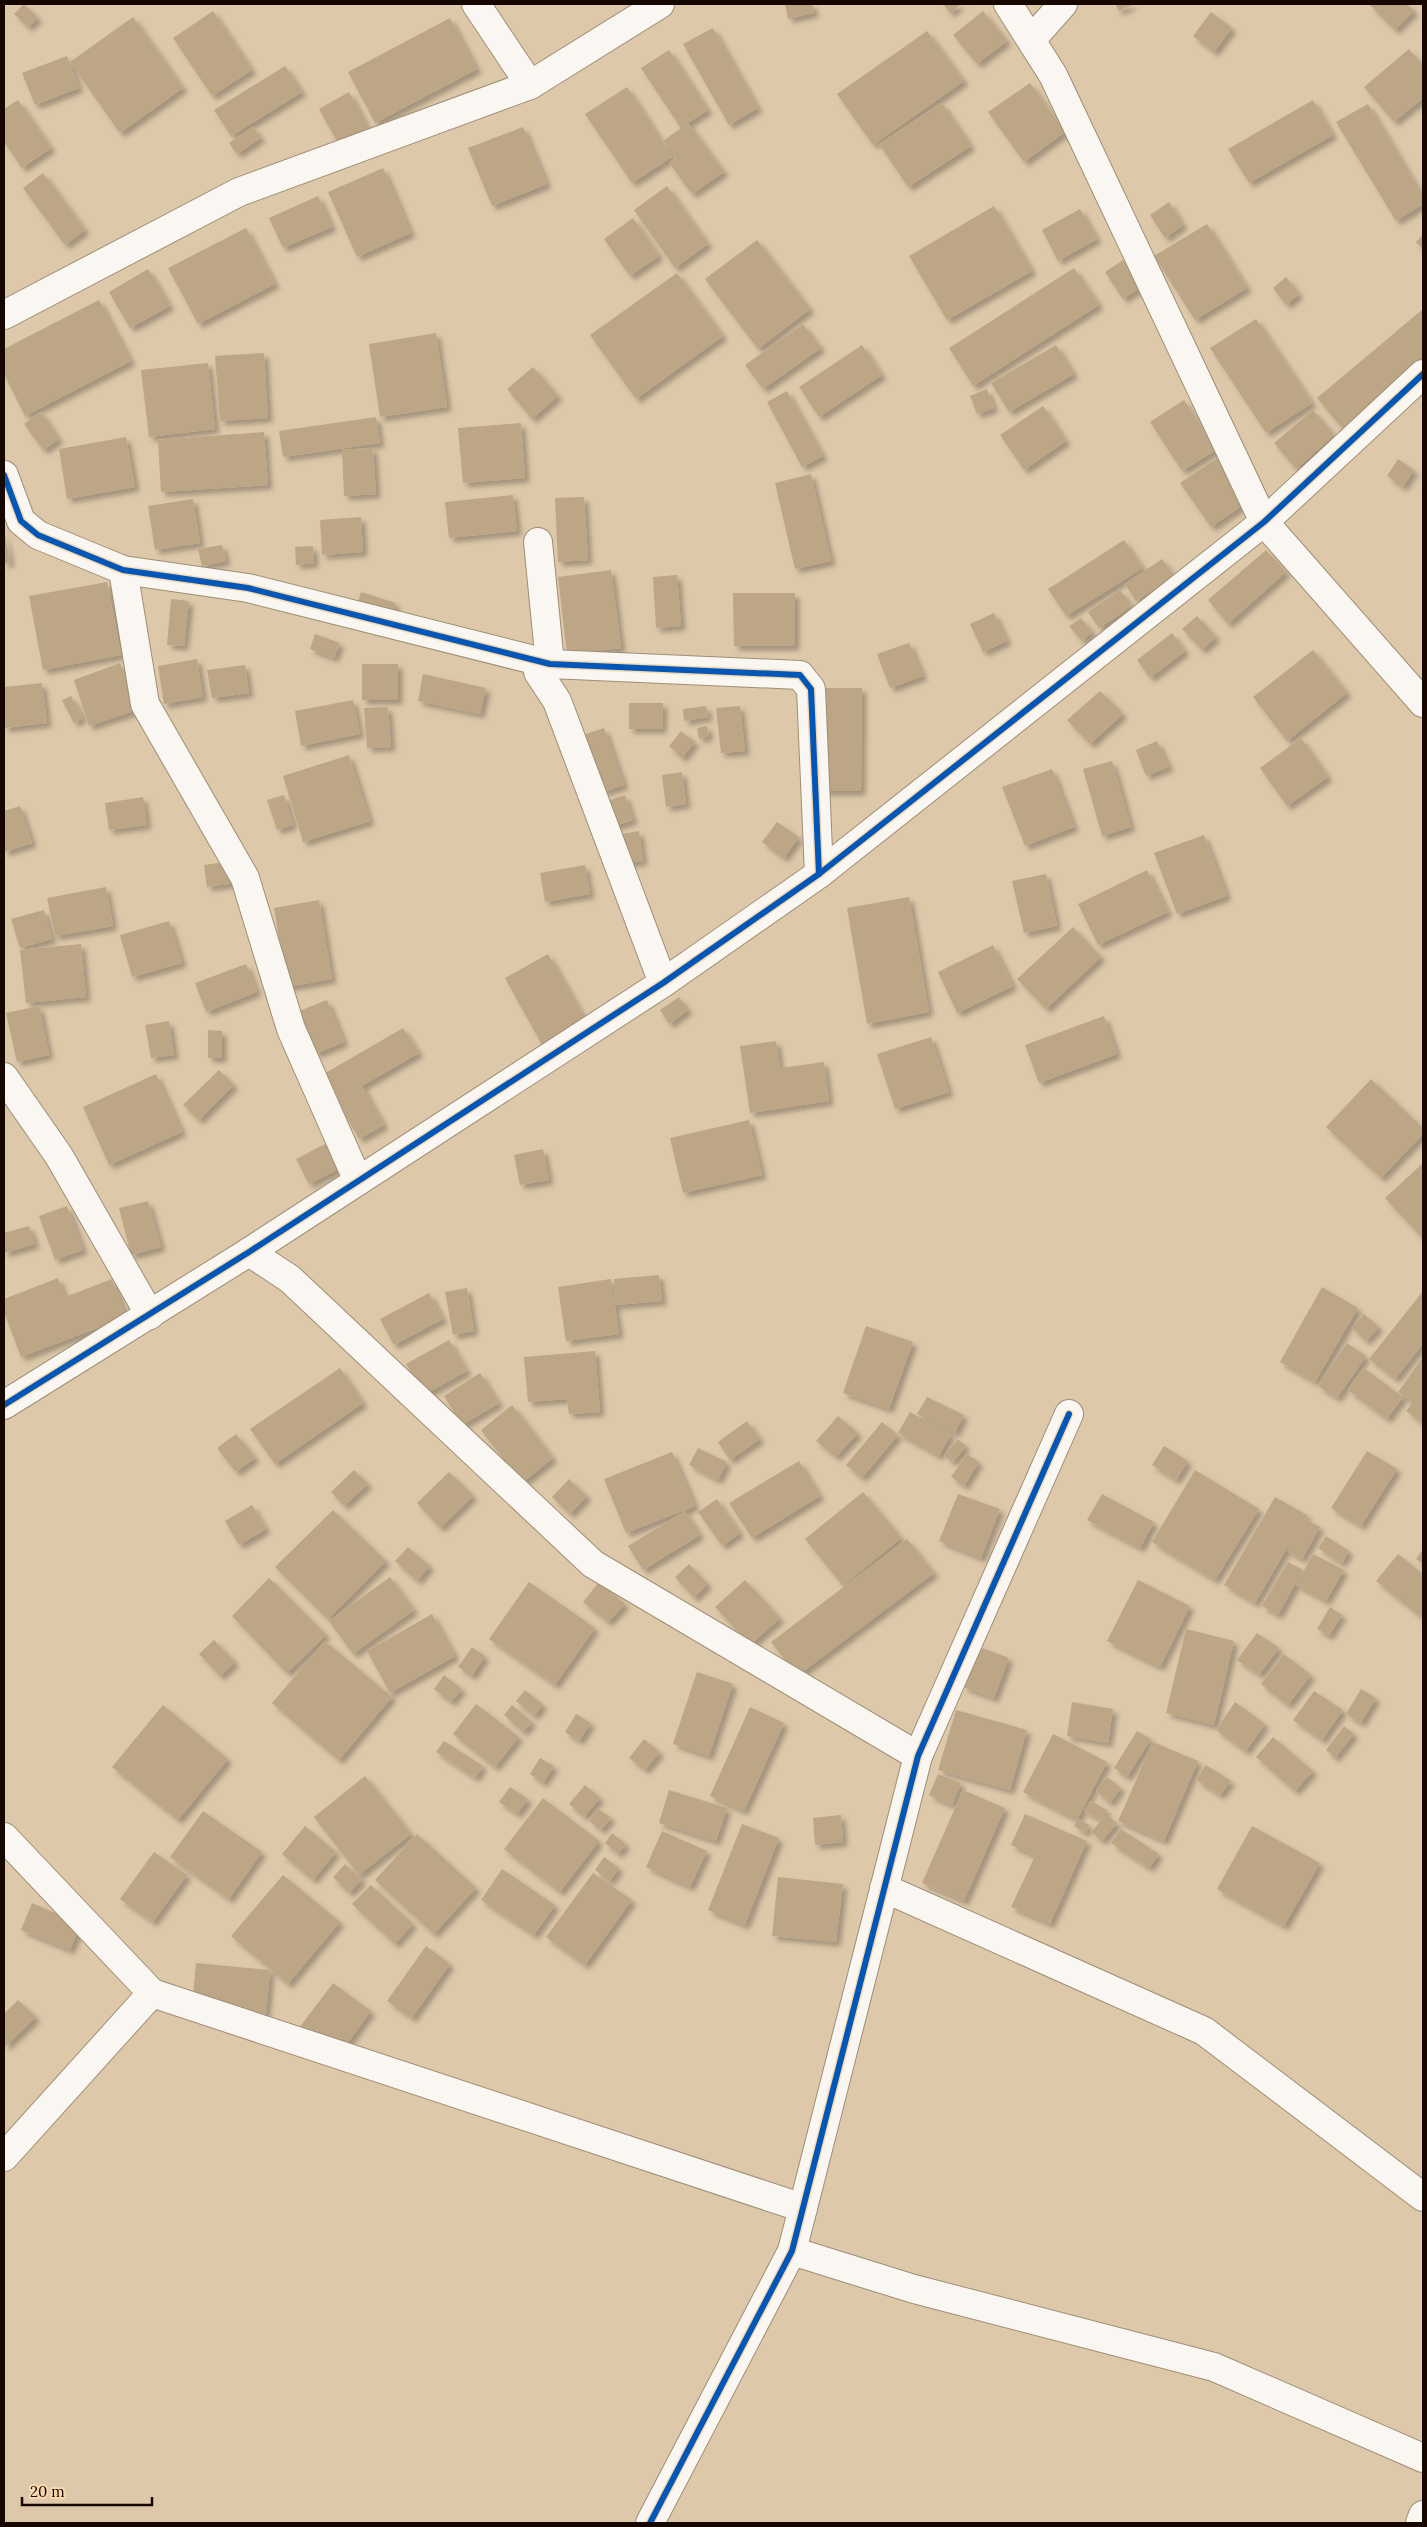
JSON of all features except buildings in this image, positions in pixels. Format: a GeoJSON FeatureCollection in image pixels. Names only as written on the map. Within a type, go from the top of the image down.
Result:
{"type":"FeatureCollection","features":[{"type":"Feature","properties":{"kind":"street"},"geometry":{"type":"LineString","coordinates":[[476,4],[530,85]]}},
{"type":"Feature","properties":{"kind":"street"},"geometry":{"type":"LineString","coordinates":[[4,315],[239,192],[530,85],[660,4]]}},
{"type":"Feature","properties":{"kind":"street"},"geometry":{"type":"LineString","coordinates":[[1008,4],[1054,75],[1264,522],[1423,703]]}},
{"type":"Feature","properties":{"kind":"street"},"geometry":{"type":"LineString","coordinates":[[1032,39],[1063,4]]}},
{"type":"Feature","properties":{"kind":"street"},"geometry":{"type":"LineString","coordinates":[[4,1405],[249,1252],[663,983],[819,874],[1264,522],[1423,374]]}},
{"type":"Feature","properties":{"kind":"street"},"geometry":{"type":"LineString","coordinates":[[4,475],[21,522],[38,534],[123,570],[248,588],[550,664],[800,676],[811,688],[819,874]]}},
{"type":"Feature","properties":{"kind":"street"},"geometry":{"type":"LineString","coordinates":[[538,542],[550,664]]}},
{"type":"Feature","properties":{"kind":"street"},"geometry":{"type":"LineString","coordinates":[[123,570],[145,704],[245,878],[291,1029],[358,1181]]}},
{"type":"Feature","properties":{"kind":"street"},"geometry":{"type":"LineString","coordinates":[[550,664],[538,672],[557,701],[663,983]]}},
{"type":"Feature","properties":{"kind":"street"},"geometry":{"type":"LineString","coordinates":[[4,1077],[59,1156],[150,1315]]}},
{"type":"Feature","properties":{"kind":"street"},"geometry":{"type":"LineString","coordinates":[[249,1252],[290,1279],[593,1564],[918,1756]]}},
{"type":"Feature","properties":{"kind":"street"},"geometry":{"type":"LineString","coordinates":[[650,2523],[792,2251],[918,1756],[1069,1414]]}},
{"type":"Feature","properties":{"kind":"street"},"geometry":{"type":"LineString","coordinates":[[4,1837],[152,1993],[803,2208]]}},
{"type":"Feature","properties":{"kind":"street"},"geometry":{"type":"LineString","coordinates":[[884,1888],[1204,2031],[1423,2197]]}},
{"type":"Feature","properties":{"kind":"street"},"geometry":{"type":"LineString","coordinates":[[4,2158],[152,1993]]}},
{"type":"Feature","properties":{"kind":"street"},"geometry":{"type":"LineString","coordinates":[[792,2251],[914,2289],[1214,2367],[1423,2458]]}},
{"type":"Feature","properties":{"kind":"street"},"geometry":{"type":"LineString","coordinates":[[1420,2523],[1423,2514]]}},
{"type":"Feature","properties":{"kind":"cycle path"},"geometry":{"type":"LineString","coordinates":[[4,1405],[249,1252],[663,983],[819,874],[1264,522],[1423,374]]}},
{"type":"Feature","properties":{"kind":"cycle path"},"geometry":{"type":"LineString","coordinates":[[4,475],[21,521],[38,535],[123,570],[248,588],[550,664],[800,675],[811,689],[819,874]]}},
{"type":"Feature","properties":{"kind":"cycle path"},"geometry":{"type":"LineString","coordinates":[[650,2523],[792,2251],[918,1756],[1069,1414]]}}]}
